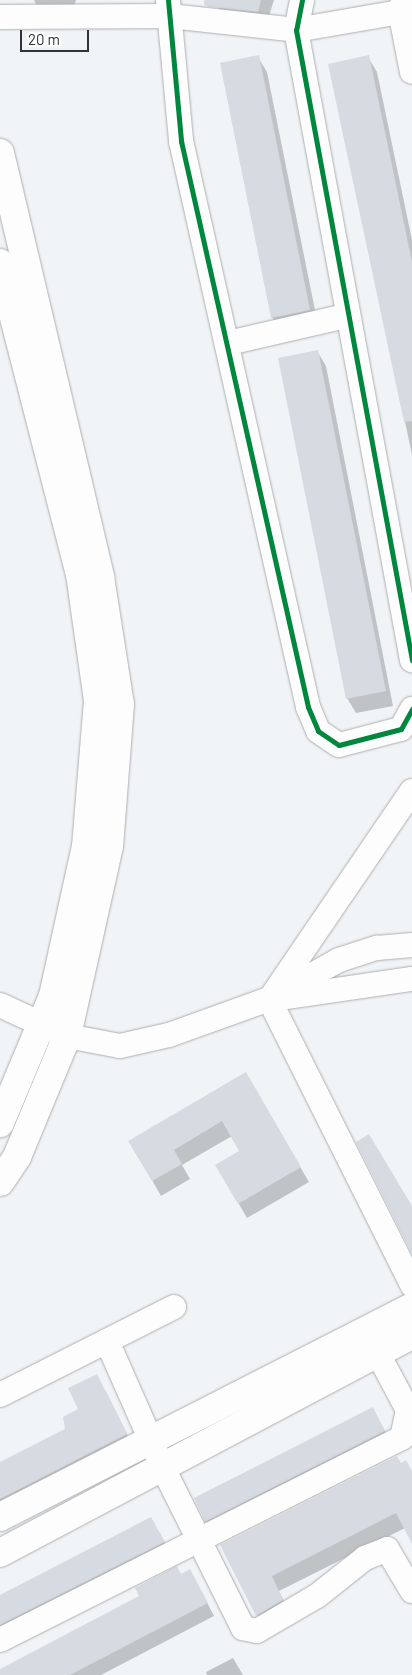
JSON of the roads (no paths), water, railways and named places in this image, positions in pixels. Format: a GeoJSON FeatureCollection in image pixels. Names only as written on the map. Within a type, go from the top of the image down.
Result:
{"type":"FeatureCollection","features":[{"type":"Feature","properties":{"kind":"main road"},"geometry":{"type":"LineString","coordinates":[[0,153],[100,577],[120,704],[109,846],[67,1036],[17,1158],[0,1182]]}},
{"type":"Feature","properties":{"kind":"main road"},"geometry":{"type":"LineString","coordinates":[[0,263],[80,574],[98,700],[86,846],[53,996],[0,1122]]}},
{"type":"Feature","properties":{"kind":"main road"},"geometry":{"type":"LineString","coordinates":[[0,1518],[412,1307]]}},
{"type":"Feature","properties":{"kind":"main road"},"geometry":{"type":"LineString","coordinates":[[0,1553],[164,1470],[412,1335]]}},
{"type":"Feature","properties":{"kind":"street"},"geometry":{"type":"LineString","coordinates":[[302,0],[296,30],[346,316],[412,660]]}},
{"type":"Feature","properties":{"kind":"street"},"geometry":{"type":"LineString","coordinates":[[0,17],[169,8],[296,30],[405,7],[412,72]]}},
{"type":"Feature","properties":{"kind":"street"},"geometry":{"type":"LineString","coordinates":[[169,8],[181,141],[228,343],[308,708],[318,731],[339,745],[401,729],[412,711]]}},
{"type":"Feature","properties":{"kind":"street"},"geometry":{"type":"LineString","coordinates":[[228,343],[346,316]]}},
{"type":"Feature","properties":{"kind":"street"},"geometry":{"type":"LineString","coordinates":[[269,999],[412,791]]}},
{"type":"Feature","properties":{"kind":"street"},"geometry":{"type":"LineString","coordinates":[[0,1005],[41,1026],[67,1036],[120,1046],[170,1035],[269,999],[339,960],[377,948],[412,944]]}},
{"type":"Feature","properties":{"kind":"street"},"geometry":{"type":"LineString","coordinates":[[269,999],[412,979]]}},
{"type":"Feature","properties":{"kind":"street"},"geometry":{"type":"LineString","coordinates":[[269,999],[412,1285]]}},
{"type":"Feature","properties":{"kind":"street"},"geometry":{"type":"LineString","coordinates":[[0,1394],[174,1307]]}},
{"type":"Feature","properties":{"kind":"street"},"geometry":{"type":"LineString","coordinates":[[107,1341],[164,1470],[236,1618],[243,1628],[257,1632],[317,1596],[365,1558],[387,1549],[412,1591]]}},
{"type":"Feature","properties":{"kind":"street"},"geometry":{"type":"LineString","coordinates":[[0,1640],[402,1438],[409,1428],[408,1410],[378,1354]]}}]}
